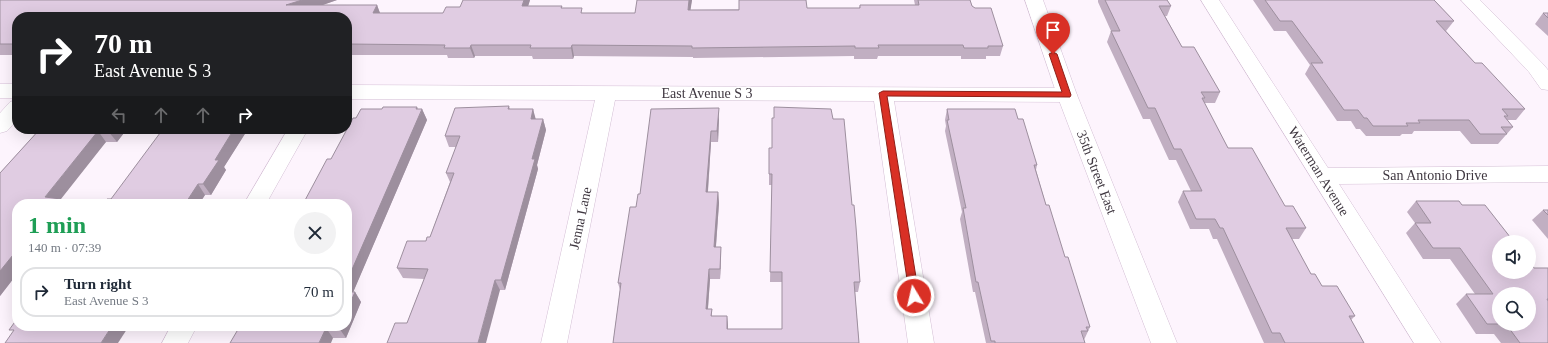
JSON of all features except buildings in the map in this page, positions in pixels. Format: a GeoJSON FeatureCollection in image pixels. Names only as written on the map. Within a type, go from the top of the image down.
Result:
{"type":"FeatureCollection","features":[{"type":"Feature","properties":{"kind":"street","name":"35th Street East"},"geometry":{"type":"LineString","coordinates":[[1034,0],[1067,95],[1164,343]]}},
{"type":"Feature","properties":{"kind":"street","name":"Waterman Avenue"},"geometry":{"type":"LineString","coordinates":[[1210,0],[1428,343]]}},
{"type":"Feature","properties":{"kind":"street"},"geometry":{"type":"LineString","coordinates":[[1470,0],[1536,68],[1548,84]]}},
{"type":"Feature","properties":{"kind":"street"},"geometry":{"type":"LineString","coordinates":[[0,91],[12,91]]}},
{"type":"Feature","properties":{"kind":"street","name":"East Avenue S 3"},"geometry":{"type":"LineString","coordinates":[[352,92],[883,93],[1067,95]]}},
{"type":"Feature","properties":{"kind":"street","name":"Jenna Lane"},"geometry":{"type":"LineString","coordinates":[[554,343],[606,93]]}},
{"type":"Feature","properties":{"kind":"street"},"geometry":{"type":"LineString","coordinates":[[883,93],[920,343]]}},
{"type":"Feature","properties":{"kind":"street"},"geometry":{"type":"LineString","coordinates":[[0,126],[12,113]]}},
{"type":"Feature","properties":{"kind":"street"},"geometry":{"type":"LineString","coordinates":[[257,199],[295,134]]}},
{"type":"Feature","properties":{"kind":"street","name":"San Antonio Drive"},"geometry":{"type":"LineString","coordinates":[[1322,176],[1548,174]]}},
{"type":"Feature","properties":{"kind":"street"},"geometry":{"type":"LineString","coordinates":[[175,343],[181,331]]}},
{"type":"Feature","properties":{"kind":"route"},"geometry":{"type":"LineString","coordinates":[[914,296],[883,93],[1067,95],[1053,54]]}}]}
